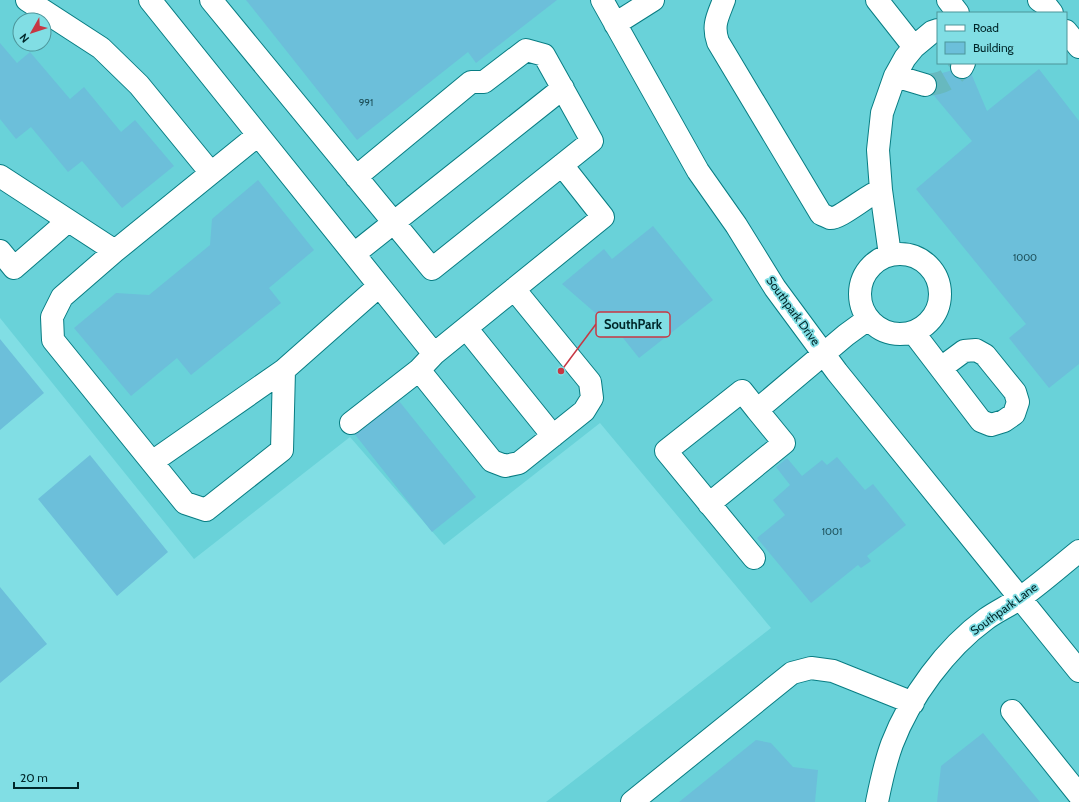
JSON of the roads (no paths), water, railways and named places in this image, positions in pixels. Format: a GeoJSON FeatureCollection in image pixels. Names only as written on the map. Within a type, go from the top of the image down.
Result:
{"type":"FeatureCollection","features":[{"type":"Feature","properties":{"kind":"street"},"geometry":{"type":"LineString","coordinates":[[27,0],[101,48],[139,85],[211,173]]}},
{"type":"Feature","properties":{"kind":"street"},"geometry":{"type":"LineString","coordinates":[[150,0],[434,354]]}},
{"type":"Feature","properties":{"kind":"street"},"geometry":{"type":"LineString","coordinates":[[212,0],[356,178],[432,269],[592,141],[544,55],[526,50],[484,82],[472,82],[356,178]]}},
{"type":"Feature","properties":{"kind":"street","name":"Southpark Drive"},"geometry":{"type":"LineString","coordinates":[[602,0],[698,171],[736,226],[775,288],[837,372],[1079,671]]}},
{"type":"Feature","properties":{"kind":"street"},"geometry":{"type":"LineString","coordinates":[[615,24],[653,0]]}},
{"type":"Feature","properties":{"kind":"street"},"geometry":{"type":"LineString","coordinates":[[724,0],[715,23],[715,33],[718,42],[821,214],[830,218],[839,216],[873,193],[881,190]]}},
{"type":"Feature","properties":{"kind":"street"},"geometry":{"type":"LineString","coordinates":[[877,0],[914,47]]}},
{"type":"Feature","properties":{"kind":"street"},"geometry":{"type":"LineString","coordinates":[[948,0],[957,12]]}},
{"type":"Feature","properties":{"kind":"street"},"geometry":{"type":"LineString","coordinates":[[1026,12],[1034,4],[1034,0]]}},
{"type":"Feature","properties":{"kind":"street"},"geometry":{"type":"LineString","coordinates":[[1039,0],[1045,4],[1051,12]]}},
{"type":"Feature","properties":{"kind":"street"},"geometry":{"type":"LineString","coordinates":[[890,255],[881,190],[878,150],[882,113],[896,76],[905,58],[914,47],[932,32],[937,30]]}},
{"type":"Feature","properties":{"kind":"street"},"geometry":{"type":"LineString","coordinates":[[1067,32],[1079,47]]}},
{"type":"Feature","properties":{"kind":"street"},"geometry":{"type":"LineString","coordinates":[[896,76],[925,84]]}},
{"type":"Feature","properties":{"kind":"street"},"geometry":{"type":"LineString","coordinates":[[354,254],[563,88]]}},
{"type":"Feature","properties":{"kind":"street"},"geometry":{"type":"LineString","coordinates":[[258,136],[115,251],[62,297],[52,317],[53,340],[184,503],[206,510],[282,450],[284,370]]}},
{"type":"Feature","properties":{"kind":"street"},"geometry":{"type":"LineString","coordinates":[[351,423],[420,370],[434,354],[603,217],[562,165]]}},
{"type":"Feature","properties":{"kind":"street"},"geometry":{"type":"LineString","coordinates":[[0,176],[115,251]]}},
{"type":"Feature","properties":{"kind":"street"},"geometry":{"type":"LineString","coordinates":[[0,251],[14,268],[68,220]]}},
{"type":"Feature","properties":{"kind":"street"},"geometry":{"type":"LineString","coordinates":[[903,254],[916,257],[928,265],[936,276],[940,289],[939,303],[934,316],[925,326],[913,332],[901,334],[889,333],[877,327],[868,319],[862,307],[860,294],[862,281],[868,269],[878,260],[890,255],[903,254]]}},
{"type":"Feature","properties":{"kind":"street"},"geometry":{"type":"LineString","coordinates":[[152,462],[284,370],[379,286]]}},
{"type":"Feature","properties":{"kind":"street"},"geometry":{"type":"LineString","coordinates":[[420,370],[492,460],[505,466],[519,463],[584,411],[592,398],[590,382],[514,289]]}},
{"type":"Feature","properties":{"kind":"street"},"geometry":{"type":"LineString","coordinates":[[757,410],[846,335],[868,319]]}},
{"type":"Feature","properties":{"kind":"street"},"geometry":{"type":"LineString","coordinates":[[466,328],[553,436]]}},
{"type":"Feature","properties":{"kind":"street"},"geometry":{"type":"LineString","coordinates":[[913,332],[941,368]]}},
{"type":"Feature","properties":{"kind":"street"},"geometry":{"type":"LineString","coordinates":[[709,504],[784,443],[742,391],[666,451],[709,504],[754,558]]}},
{"type":"Feature","properties":{"kind":"street","name":"Southpark Lane"},"geometry":{"type":"LineString","coordinates":[[877,802],[885,767],[893,742],[925,683],[954,647],[986,619],[1020,598],[1079,551]]}},
{"type":"Feature","properties":{"kind":"street"},"geometry":{"type":"LineString","coordinates":[[632,802],[792,673],[811,668],[833,671],[913,703]]}},
{"type":"Feature","properties":{"kind":"street"},"geometry":{"type":"LineString","coordinates":[[1012,711],[1079,795]]}},
{"type":"Feature","properties":{"kind":"tunnel"},"geometry":{"type":"LineString","coordinates":[[925,85],[941,82],[953,75],[962,67]]}},
{"type":"Feature","properties":{"kind":"place","name":"SouthPark"},"geometry":{"type":"Point","coordinates":[561,371]}}]}
